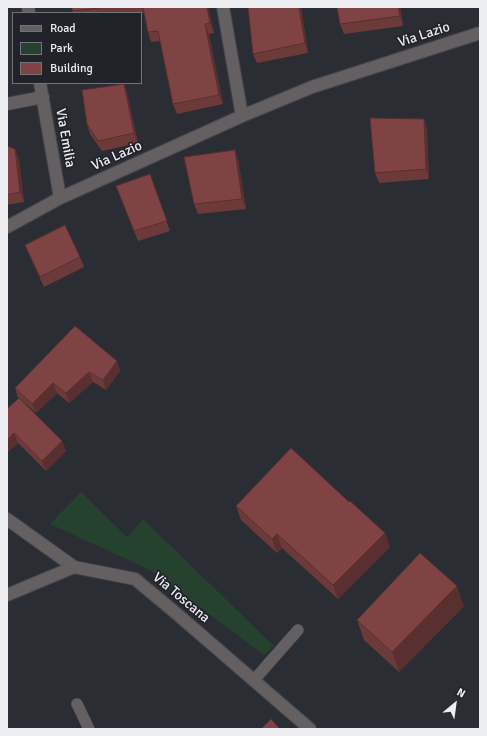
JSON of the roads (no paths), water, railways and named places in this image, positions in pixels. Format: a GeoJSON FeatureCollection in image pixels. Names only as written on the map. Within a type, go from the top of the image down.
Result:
{"type":"FeatureCollection","features":[{"type":"Feature","properties":{"kind":"street"},"geometry":{"type":"LineString","coordinates":[[223,7],[242,116]]}},
{"type":"Feature","properties":{"kind":"street","name":"Via Lazio"},"geometry":{"type":"LineString","coordinates":[[7,227],[60,198],[242,116],[312,88],[480,33]]}},
{"type":"Feature","properties":{"kind":"street","name":"Via Emilia"},"geometry":{"type":"LineString","coordinates":[[40,84],[60,198]]}},
{"type":"Feature","properties":{"kind":"street"},"geometry":{"type":"LineString","coordinates":[[7,104],[43,97]]}},
{"type":"Feature","properties":{"kind":"street"},"geometry":{"type":"LineString","coordinates":[[7,519],[74,567]]}},
{"type":"Feature","properties":{"kind":"street"},"geometry":{"type":"LineString","coordinates":[[7,595],[74,567]]}},
{"type":"Feature","properties":{"kind":"street","name":"Via Toscana"},"geometry":{"type":"LineString","coordinates":[[74,567],[135,579],[310,729]]}},
{"type":"Feature","properties":{"kind":"lane"},"geometry":{"type":"LineString","coordinates":[[254,680],[298,630]]}},
{"type":"Feature","properties":{"kind":"lane"},"geometry":{"type":"LineString","coordinates":[[77,704],[89,729]]}}]}
